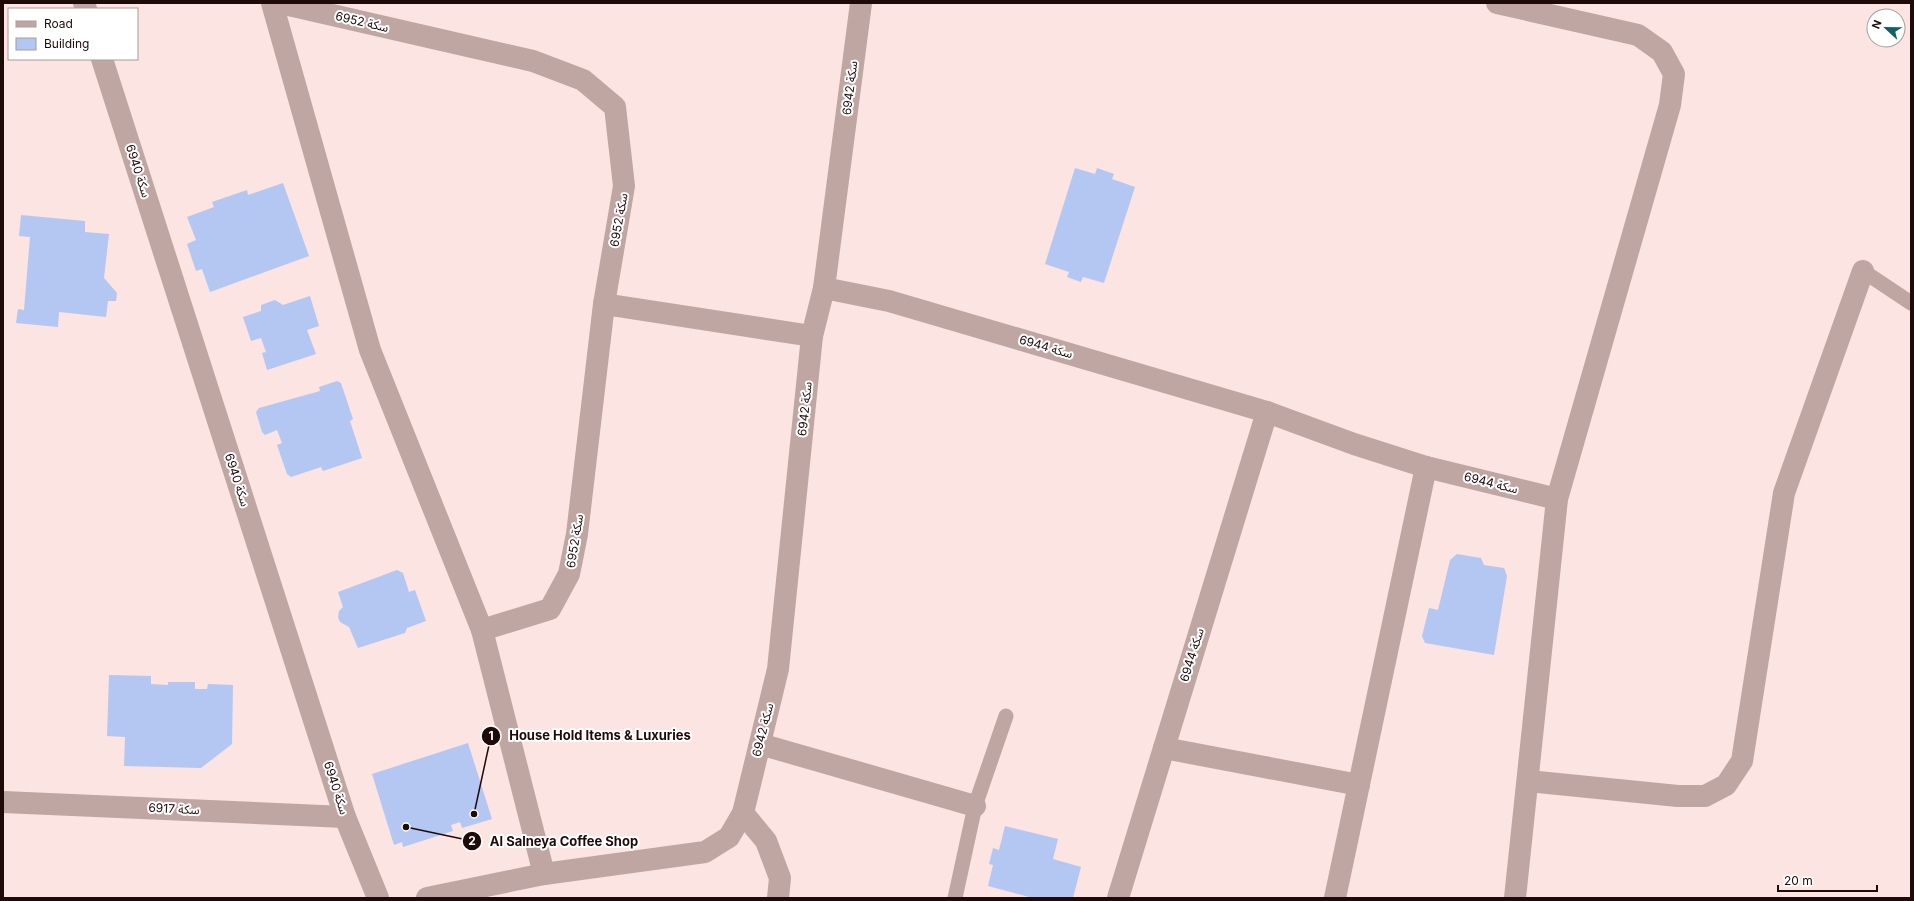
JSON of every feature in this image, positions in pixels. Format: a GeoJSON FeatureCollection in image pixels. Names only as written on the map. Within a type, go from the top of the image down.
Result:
{"type":"FeatureCollection","features":[{"type":"Feature","properties":{"kind":"street"},"geometry":{"type":"LineString","coordinates":[[272,3],[370,350],[482,630],[544,874]]}},
{"type":"Feature","properties":{"kind":"street","name":"سكة 6952"},"geometry":{"type":"LineString","coordinates":[[280,3],[533,61],[583,80],[615,107],[624,186],[604,304],[577,534],[569,574],[550,609],[482,630]]}},
{"type":"Feature","properties":{"kind":"street","name":"سكة 6942"},"geometry":{"type":"LineString","coordinates":[[427,898],[544,874],[705,852],[729,838],[743,813],[778,669],[812,336],[824,288],[861,3]]}},
{"type":"Feature","properties":{"kind":"street"},"geometry":{"type":"LineString","coordinates":[[1497,3],[1638,35],[1662,52],[1674,74],[1670,105],[1557,499],[1515,898]]}},
{"type":"Feature","properties":{"kind":"street","name":"سكة 6940"},"geometry":{"type":"LineString","coordinates":[[102,60],[345,817],[378,898]]}},
{"type":"Feature","properties":{"kind":"street"},"geometry":{"type":"LineString","coordinates":[[1528,781],[1678,796],[1705,796],[1726,785],[1742,761],[1784,493],[1863,271]]}},
{"type":"Feature","properties":{"kind":"street","name":"سكة 6944"},"geometry":{"type":"LineString","coordinates":[[824,288],[889,301],[1267,412],[1354,444],[1426,467],[1557,499]]}},
{"type":"Feature","properties":{"kind":"street"},"geometry":{"type":"LineString","coordinates":[[604,304],[812,336]]}},
{"type":"Feature","properties":{"kind":"street","name":"سكة 6944"},"geometry":{"type":"LineString","coordinates":[[1118,898],[1267,412]]}},
{"type":"Feature","properties":{"kind":"street"},"geometry":{"type":"LineString","coordinates":[[1335,898],[1426,467]]}},
{"type":"Feature","properties":{"kind":"street"},"geometry":{"type":"LineString","coordinates":[[760,744],[975,806]]}},
{"type":"Feature","properties":{"kind":"street"},"geometry":{"type":"LineString","coordinates":[[1164,748],[1359,785]]}},
{"type":"Feature","properties":{"kind":"street","name":"سكة 6917"},"geometry":{"type":"LineString","coordinates":[[3,802],[345,817]]}},
{"type":"Feature","properties":{"kind":"street"},"geometry":{"type":"LineString","coordinates":[[743,813],[766,840],[780,878],[778,898]]}},
{"type":"Feature","properties":{"kind":"lane"},"geometry":{"type":"LineString","coordinates":[[1863,271],[1911,303]]}},
{"type":"Feature","properties":{"kind":"lane"},"geometry":{"type":"LineString","coordinates":[[955,898],[975,806],[1006,716]]}},
{"type":"Feature","properties":{"kind":"building"},"geometry":{"type":"Polygon","coordinates":[[[1075,168],[1095,174],[1097,168],[1114,174],[1112,179],[1135,187],[1104,283],[1083,277],[1081,282],[1067,277],[1069,272],[1045,264],[1075,168]]]}},
{"type":"Feature","properties":{"kind":"building"},"geometry":{"type":"Polygon","coordinates":[[[283,183],[309,256],[210,292],[202,269],[196,271],[187,244],[196,240],[187,217],[214,207],[212,202],[247,190],[248,195],[283,183]]]}},
{"type":"Feature","properties":{"kind":"building"},"geometry":{"type":"Polygon","coordinates":[[[21,215],[85,221],[85,232],[109,234],[104,278],[117,293],[116,301],[108,301],[106,317],[59,312],[58,327],[16,323],[18,309],[24,310],[30,237],[19,236],[21,215]]]}},
{"type":"Feature","properties":{"kind":"building"},"geometry":{"type":"Polygon","coordinates":[[[310,296],[319,326],[307,330],[316,354],[267,370],[262,353],[266,352],[261,338],[251,341],[243,317],[261,311],[261,305],[275,300],[283,305],[310,296]]]}},
{"type":"Feature","properties":{"kind":"building"},"geometry":{"type":"Polygon","coordinates":[[[337,381],[341,383],[353,419],[350,421],[362,458],[323,471],[321,467],[291,477],[287,474],[277,445],[282,443],[277,430],[265,435],[262,432],[256,412],[259,408],[320,391],[319,387],[337,381]]]}},
{"type":"Feature","properties":{"kind":"building"},"geometry":{"type":"Polygon","coordinates":[[[1457,554],[1481,558],[1484,565],[1504,568],[1507,576],[1494,655],[1425,643],[1422,636],[1429,608],[1438,610],[1450,560],[1457,554]]]}},
{"type":"Feature","properties":{"kind":"building"},"geometry":{"type":"Polygon","coordinates":[[[397,570],[403,573],[409,592],[415,590],[426,621],[407,628],[405,633],[358,648],[349,627],[340,622],[338,617],[339,611],[343,607],[338,592],[397,570]]]}},
{"type":"Feature","properties":{"kind":"building"},"geometry":{"type":"Polygon","coordinates":[[[109,675],[151,676],[151,684],[168,685],[168,682],[195,682],[195,689],[207,689],[208,684],[233,685],[232,744],[201,768],[124,766],[125,737],[107,736],[109,675]]]}},
{"type":"Feature","properties":{"kind":"building"},"geometry":{"type":"Polygon","coordinates":[[[468,743],[492,819],[462,828],[460,822],[451,825],[453,831],[403,847],[402,842],[394,845],[372,774],[468,743]]]}},
{"type":"Feature","properties":{"kind":"building"},"geometry":{"type":"Polygon","coordinates":[[[1005,826],[1058,839],[1053,859],[1081,867],[1073,898],[1033,898],[988,886],[993,865],[989,864],[993,848],[999,850],[1005,826]]]}},
{"type":"Feature","properties":{"kind":"place","name":"House Hold Items & Luxuries"},"geometry":{"type":"Point","coordinates":[474,814]}},
{"type":"Feature","properties":{"kind":"place","name":"Al Salneya Coffee Shop"},"geometry":{"type":"Point","coordinates":[406,827]}}]}
